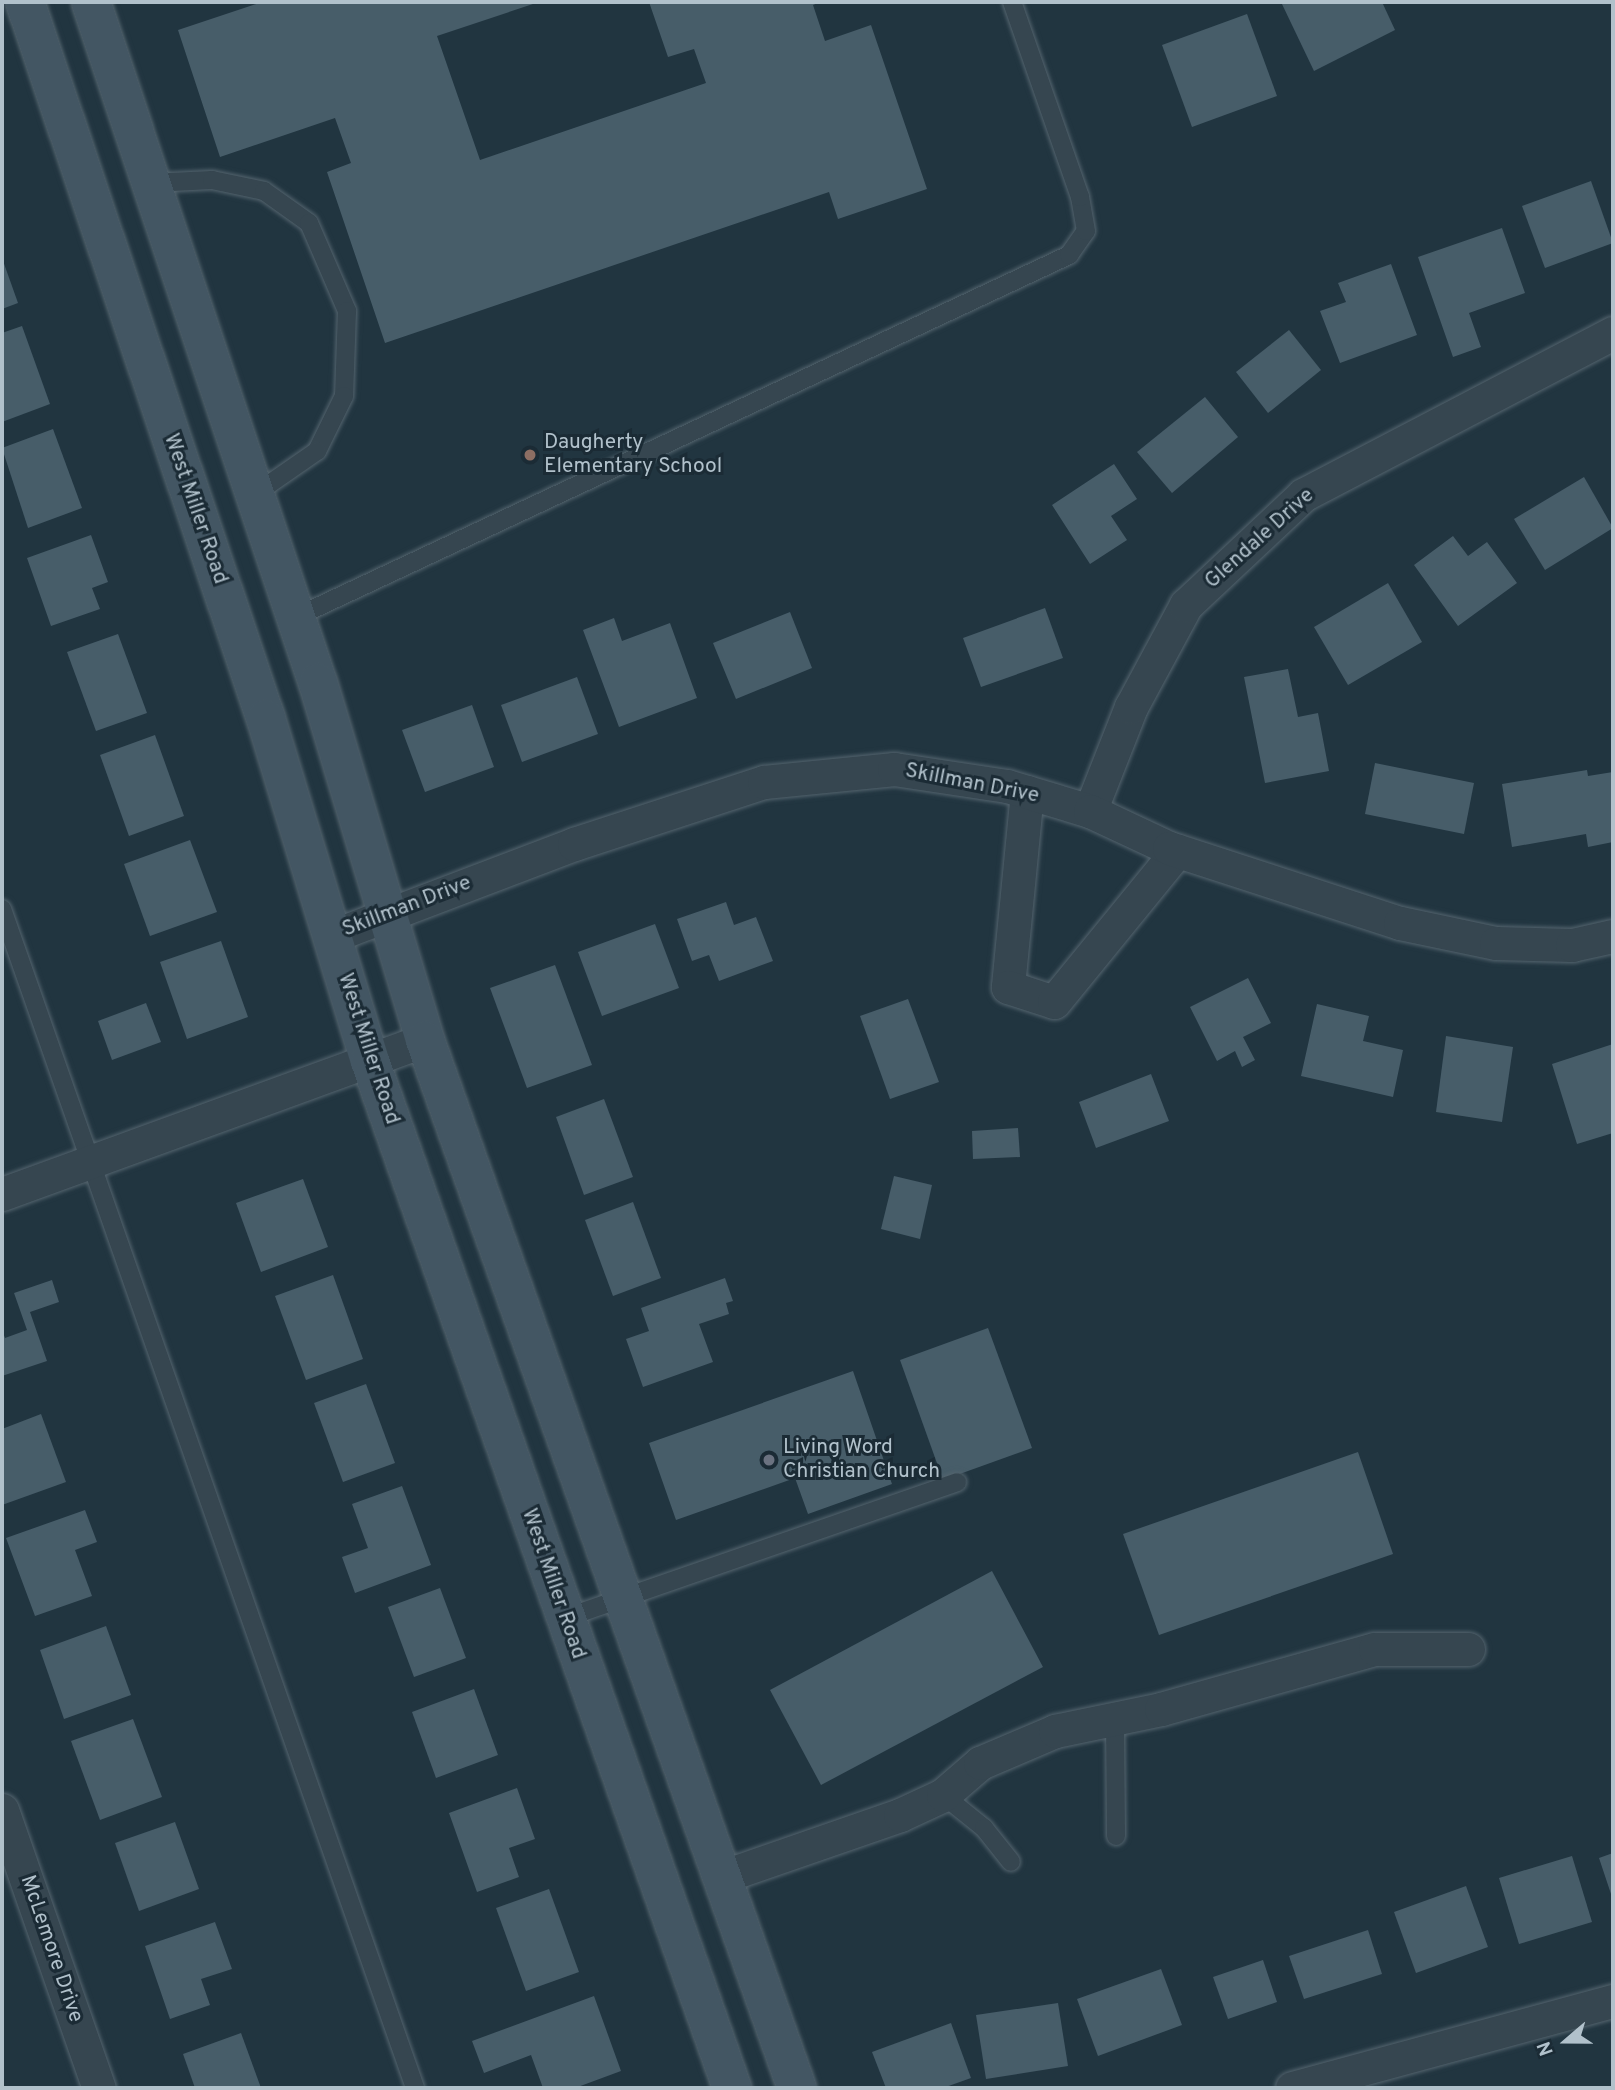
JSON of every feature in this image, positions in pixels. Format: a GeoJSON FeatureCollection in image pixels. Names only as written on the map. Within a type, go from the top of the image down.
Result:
{"type":"FeatureCollection","features":[{"type":"Feature","properties":{"kind":"main road","name":"West Miller Road"},"geometry":{"type":"LineString","coordinates":[[25,2],[332,936],[370,1061],[732,2088]]}},
{"type":"Feature","properties":{"kind":"main road"},"geometry":{"type":"LineString","coordinates":[[91,2],[296,617],[425,1040],[724,1876],[797,2088]]}},
{"type":"Feature","properties":{"kind":"street","name":"Glendale Drive"},"geometry":{"type":"LineString","coordinates":[[1090,811],[1131,707],[1186,605],[1303,495],[1613,333]]}},
{"type":"Feature","properties":{"kind":"street","name":"Skillman Drive"},"geometry":{"type":"LineString","coordinates":[[332,936],[388,913],[764,782],[894,769],[1027,792],[1090,811],[1177,850],[1400,923],[1496,943],[1572,945],[1613,936]]}},
{"type":"Feature","properties":{"kind":"street"},"geometry":{"type":"LineString","coordinates":[[1027,792],[1008,987],[1054,1002],[1177,850]]}},
{"type":"Feature","properties":{"kind":"street"},"geometry":{"type":"LineString","coordinates":[[2,1194],[425,1040]]}},
{"type":"Feature","properties":{"kind":"street"},"geometry":{"type":"LineString","coordinates":[[724,1876],[943,1795],[980,1763],[1055,1731],[1115,1719],[1375,1649],[1468,1650]]}},
{"type":"Feature","properties":{"kind":"street","name":"McLemore Drive"},"geometry":{"type":"LineString","coordinates":[[2,1810],[99,2088]]}},
{"type":"Feature","properties":{"kind":"street"},"geometry":{"type":"LineString","coordinates":[[1292,2088],[1613,2001]]}},
{"type":"Feature","properties":{"kind":"lane"},"geometry":{"type":"LineString","coordinates":[[296,617],[1069,254],[1086,232],[1080,197],[1012,2]]}},
{"type":"Feature","properties":{"kind":"lane"},"geometry":{"type":"LineString","coordinates":[[151,183],[212,180],[264,191],[309,223],[346,312],[344,396],[317,451],[255,494]]}},
{"type":"Feature","properties":{"kind":"lane"},"geometry":{"type":"LineString","coordinates":[[2,909],[415,2088]]}},
{"type":"Feature","properties":{"kind":"lane"},"geometry":{"type":"LineString","coordinates":[[565,1618],[957,1482]]}},
{"type":"Feature","properties":{"kind":"lane"},"geometry":{"type":"LineString","coordinates":[[1115,1719],[1116,1836]]}},
{"type":"Feature","properties":{"kind":"lane"},"geometry":{"type":"LineString","coordinates":[[943,1795],[984,1828],[1011,1862]]}},
{"type":"Feature","properties":{"kind":"building"},"geometry":{"type":"Polygon","coordinates":[[[262,2],[539,2],[437,36],[480,160],[706,83],[694,49],[668,57],[649,2],[820,2],[813,5],[825,41],[871,25],[927,189],[838,219],[829,192],[385,343],[327,172],[351,163],[335,118],[220,157],[178,30],[262,2]]]}},
{"type":"Feature","properties":{"kind":"building"},"geometry":{"type":"Polygon","coordinates":[[[1281,2],[1382,2],[1395,30],[1314,71],[1281,2]]]}},
{"type":"Feature","properties":{"kind":"building"},"geometry":{"type":"Polygon","coordinates":[[[1247,14],[1277,96],[1192,127],[1162,45],[1247,14]]]}},
{"type":"Feature","properties":{"kind":"building"},"geometry":{"type":"Polygon","coordinates":[[[1591,181],[1613,243],[1545,268],[1522,206],[1591,181]]]}},
{"type":"Feature","properties":{"kind":"building"},"geometry":{"type":"Polygon","coordinates":[[[1502,228],[1525,293],[1469,313],[1481,347],[1453,357],[1418,257],[1502,228]]]}},
{"type":"Feature","properties":{"kind":"building"},"geometry":{"type":"Polygon","coordinates":[[[2,258],[18,303],[2,309],[2,258]]]}},
{"type":"Feature","properties":{"kind":"building"},"geometry":{"type":"Polygon","coordinates":[[[1391,264],[1417,335],[1340,363],[1320,311],[1346,302],[1338,283],[1391,264]]]}},
{"type":"Feature","properties":{"kind":"building"},"geometry":{"type":"Polygon","coordinates":[[[22,326],[50,404],[2,422],[2,333],[22,326]]]}},
{"type":"Feature","properties":{"kind":"building"},"geometry":{"type":"Polygon","coordinates":[[[1289,330],[1321,370],[1268,413],[1236,372],[1289,330]]]}},
{"type":"Feature","properties":{"kind":"building"},"geometry":{"type":"Polygon","coordinates":[[[1205,397],[1238,437],[1172,493],[1137,452],[1205,397]]]}},
{"type":"Feature","properties":{"kind":"building"},"geometry":{"type":"Polygon","coordinates":[[[53,429],[82,508],[28,528],[2,448],[53,429]]]}},
{"type":"Feature","properties":{"kind":"building"},"geometry":{"type":"Polygon","coordinates":[[[1114,464],[1137,499],[1111,516],[1127,540],[1090,564],[1052,505],[1114,464]]]}},
{"type":"Feature","properties":{"kind":"building"},"geometry":{"type":"Polygon","coordinates":[[[1584,477],[1613,528],[1545,570],[1514,519],[1584,477]]]}},
{"type":"Feature","properties":{"kind":"building"},"geometry":{"type":"Polygon","coordinates":[[[91,535],[108,582],[92,588],[100,609],[51,626],[27,558],[91,535]]]}},
{"type":"Feature","properties":{"kind":"building"},"geometry":{"type":"Polygon","coordinates":[[[1453,536],[1468,556],[1487,542],[1517,583],[1458,626],[1414,565],[1453,536]]]}},
{"type":"Feature","properties":{"kind":"building"},"geometry":{"type":"Polygon","coordinates":[[[1388,583],[1422,642],[1348,685],[1314,627],[1388,583]]]}},
{"type":"Feature","properties":{"kind":"building"},"geometry":{"type":"Polygon","coordinates":[[[1045,608],[1063,658],[981,687],[963,638],[1045,608]]]}},
{"type":"Feature","properties":{"kind":"building"},"geometry":{"type":"Polygon","coordinates":[[[790,612],[812,668],[736,699],[713,643],[790,612]]]}},
{"type":"Feature","properties":{"kind":"building"},"geometry":{"type":"Polygon","coordinates":[[[614,618],[622,641],[670,623],[697,698],[619,727],[583,630],[614,618]]]}},
{"type":"Feature","properties":{"kind":"building"},"geometry":{"type":"Polygon","coordinates":[[[118,634],[147,713],[96,731],[67,652],[118,634]]]}},
{"type":"Feature","properties":{"kind":"building"},"geometry":{"type":"Polygon","coordinates":[[[1288,669],[1298,717],[1318,713],[1329,771],[1265,783],[1244,677],[1288,669]]]}},
{"type":"Feature","properties":{"kind":"building"},"geometry":{"type":"Polygon","coordinates":[[[577,677],[598,734],[522,762],[501,705],[577,677]]]}},
{"type":"Feature","properties":{"kind":"building"},"geometry":{"type":"Polygon","coordinates":[[[472,705],[494,767],[425,792],[402,730],[472,705]]]}},
{"type":"Feature","properties":{"kind":"building"},"geometry":{"type":"Polygon","coordinates":[[[155,735],[184,816],[129,836],[100,755],[155,735]]]}},
{"type":"Feature","properties":{"kind":"building"},"geometry":{"type":"Polygon","coordinates":[[[1375,763],[1474,783],[1464,834],[1365,814],[1375,763]]]}},
{"type":"Feature","properties":{"kind":"building"},"geometry":{"type":"Polygon","coordinates":[[[1587,770],[1588,776],[1613,772],[1613,842],[1588,847],[1586,834],[1512,847],[1502,784],[1587,770]]]}},
{"type":"Feature","properties":{"kind":"building"},"geometry":{"type":"Polygon","coordinates":[[[190,840],[217,912],[150,936],[124,864],[190,840]]]}},
{"type":"Feature","properties":{"kind":"building"},"geometry":{"type":"Polygon","coordinates":[[[726,902],[734,925],[756,917],[773,961],[719,981],[709,955],[692,961],[677,919],[726,902]]]}},
{"type":"Feature","properties":{"kind":"building"},"geometry":{"type":"Polygon","coordinates":[[[655,924],[679,988],[602,1016],[578,952],[655,924]]]}},
{"type":"Feature","properties":{"kind":"building"},"geometry":{"type":"Polygon","coordinates":[[[221,941],[248,1017],[187,1039],[160,962],[221,941]]]}},
{"type":"Feature","properties":{"kind":"building"},"geometry":{"type":"Polygon","coordinates":[[[555,965],[592,1065],[527,1088],[490,988],[555,965]]]}},
{"type":"Feature","properties":{"kind":"building"},"geometry":{"type":"Polygon","coordinates":[[[1248,978],[1271,1023],[1243,1037],[1255,1060],[1242,1067],[1235,1051],[1217,1061],[1190,1007],[1248,978]]]}},
{"type":"Feature","properties":{"kind":"building"},"geometry":{"type":"Polygon","coordinates":[[[908,999],[939,1082],[890,1099],[860,1016],[908,999]]]}},
{"type":"Feature","properties":{"kind":"building"},"geometry":{"type":"Polygon","coordinates":[[[146,1003],[161,1042],[112,1060],[98,1021],[146,1003]]]}},
{"type":"Feature","properties":{"kind":"building"},"geometry":{"type":"Polygon","coordinates":[[[1317,1004],[1369,1016],[1363,1041],[1403,1050],[1393,1097],[1301,1076],[1317,1004]]]}},
{"type":"Feature","properties":{"kind":"building"},"geometry":{"type":"Polygon","coordinates":[[[1446,1036],[1513,1047],[1502,1122],[1436,1112],[1446,1036]]]}},
{"type":"Feature","properties":{"kind":"building"},"geometry":{"type":"Polygon","coordinates":[[[1613,1044],[1613,1133],[1577,1144],[1552,1064],[1613,1044]]]}},
{"type":"Feature","properties":{"kind":"building"},"geometry":{"type":"Polygon","coordinates":[[[1151,1074],[1169,1121],[1096,1148],[1079,1102],[1151,1074]]]}},
{"type":"Feature","properties":{"kind":"building"},"geometry":{"type":"Polygon","coordinates":[[[604,1099],[633,1177],[584,1195],[556,1117],[604,1099]]]}},
{"type":"Feature","properties":{"kind":"building"},"geometry":{"type":"Polygon","coordinates":[[[1018,1128],[1020,1157],[973,1159],[972,1131],[1018,1128]]]}},
{"type":"Feature","properties":{"kind":"building"},"geometry":{"type":"Polygon","coordinates":[[[894,1176],[932,1185],[920,1239],[881,1229],[894,1176]]]}},
{"type":"Feature","properties":{"kind":"building"},"geometry":{"type":"Polygon","coordinates":[[[303,1179],[328,1247],[261,1272],[236,1203],[303,1179]]]}},
{"type":"Feature","properties":{"kind":"building"},"geometry":{"type":"Polygon","coordinates":[[[633,1202],[661,1278],[613,1296],[585,1220],[633,1202]]]}},
{"type":"Feature","properties":{"kind":"building"},"geometry":{"type":"Polygon","coordinates":[[[333,1275],[363,1359],[306,1380],[275,1296],[333,1275]]]}},
{"type":"Feature","properties":{"kind":"building"},"geometry":{"type":"Polygon","coordinates":[[[725,1278],[733,1301],[726,1303],[729,1314],[699,1324],[713,1362],[643,1387],[626,1339],[649,1331],[641,1308],[725,1278]]]}},
{"type":"Feature","properties":{"kind":"building"},"geometry":{"type":"Polygon","coordinates":[[[52,1280],[59,1302],[30,1312],[47,1361],[2,1376],[2,1330],[5,1338],[27,1330],[14,1293],[52,1280]]]}},
{"type":"Feature","properties":{"kind":"building"},"geometry":{"type":"Polygon","coordinates":[[[988,1328],[1032,1448],[943,1480],[900,1360],[988,1328]]]}},
{"type":"Feature","properties":{"kind":"building","name":"Living Word Christian Church"},"geometry":{"type":"Polygon","coordinates":[[[853,1371],[892,1484],[808,1514],[795,1478],[676,1520],[649,1443],[853,1371]]]}},
{"type":"Feature","properties":{"kind":"building"},"geometry":{"type":"Polygon","coordinates":[[[366,1384],[395,1463],[343,1482],[314,1403],[366,1384]]]}},
{"type":"Feature","properties":{"kind":"building"},"geometry":{"type":"Polygon","coordinates":[[[41,1414],[66,1482],[2,1505],[2,1429],[41,1414]]]}},
{"type":"Feature","properties":{"kind":"building"},"geometry":{"type":"Polygon","coordinates":[[[1358,1452],[1393,1554],[1159,1635],[1123,1534],[1358,1452]]]}},
{"type":"Feature","properties":{"kind":"building"},"geometry":{"type":"Polygon","coordinates":[[[402,1486],[431,1565],[355,1593],[342,1557],[368,1548],[352,1504],[402,1486]]]}},
{"type":"Feature","properties":{"kind":"building"},"geometry":{"type":"Polygon","coordinates":[[[85,1510],[97,1542],[75,1550],[92,1596],[35,1616],[6,1538],[85,1510]]]}},
{"type":"Feature","properties":{"kind":"building"},"geometry":{"type":"Polygon","coordinates":[[[992,1571],[1043,1667],[821,1785],[770,1690],[992,1571]]]}},
{"type":"Feature","properties":{"kind":"building"},"geometry":{"type":"Polygon","coordinates":[[[440,1588],[466,1658],[414,1677],[388,1607],[440,1588]]]}},
{"type":"Feature","properties":{"kind":"building"},"geometry":{"type":"Polygon","coordinates":[[[106,1626],[131,1695],[64,1719],[40,1650],[106,1626]]]}},
{"type":"Feature","properties":{"kind":"building"},"geometry":{"type":"Polygon","coordinates":[[[474,1689],[498,1755],[436,1778],[412,1712],[474,1689]]]}},
{"type":"Feature","properties":{"kind":"building"},"geometry":{"type":"Polygon","coordinates":[[[133,1719],[162,1797],[100,1820],[71,1741],[133,1719]]]}},
{"type":"Feature","properties":{"kind":"building"},"geometry":{"type":"Polygon","coordinates":[[[517,1788],[535,1839],[509,1848],[519,1877],[477,1892],[449,1813],[517,1788]]]}},
{"type":"Feature","properties":{"kind":"building"},"geometry":{"type":"Polygon","coordinates":[[[175,1822],[199,1889],[139,1911],[115,1843],[175,1822]]]}},
{"type":"Feature","properties":{"kind":"building"},"geometry":{"type":"Polygon","coordinates":[[[1613,1853],[1613,1900],[1599,1858],[1613,1853]]]}},
{"type":"Feature","properties":{"kind":"building"},"geometry":{"type":"Polygon","coordinates":[[[1572,1856],[1592,1922],[1519,1944],[1499,1878],[1572,1856]]]}},
{"type":"Feature","properties":{"kind":"building"},"geometry":{"type":"Polygon","coordinates":[[[1466,1886],[1488,1947],[1416,1973],[1394,1912],[1466,1886]]]}},
{"type":"Feature","properties":{"kind":"building"},"geometry":{"type":"Polygon","coordinates":[[[549,1889],[579,1972],[526,1991],[496,1908],[549,1889]]]}},
{"type":"Feature","properties":{"kind":"building"},"geometry":{"type":"Polygon","coordinates":[[[215,1922],[232,1969],[201,1979],[210,2005],[170,2019],[145,1946],[215,1922]]]}},
{"type":"Feature","properties":{"kind":"building"},"geometry":{"type":"Polygon","coordinates":[[[1368,1930],[1382,1974],[1304,1999],[1289,1956],[1368,1930]]]}},
{"type":"Feature","properties":{"kind":"building"},"geometry":{"type":"Polygon","coordinates":[[[1263,1960],[1277,2002],[1228,2019],[1213,1977],[1263,1960]]]}},
{"type":"Feature","properties":{"kind":"building"},"geometry":{"type":"Polygon","coordinates":[[[1161,1969],[1182,2025],[1098,2056],[1077,1999],[1161,1969]]]}},
{"type":"Feature","properties":{"kind":"building"},"geometry":{"type":"Polygon","coordinates":[[[594,1996],[621,2071],[575,2088],[543,2088],[531,2055],[484,2073],[472,2041],[594,1996]]]}},
{"type":"Feature","properties":{"kind":"building"},"geometry":{"type":"Polygon","coordinates":[[[1058,2003],[1068,2066],[986,2079],[976,2015],[1058,2003]]]}},
{"type":"Feature","properties":{"kind":"building"},"geometry":{"type":"Polygon","coordinates":[[[951,2023],[971,2078],[943,2088],[886,2088],[872,2052],[951,2023]]]}},
{"type":"Feature","properties":{"kind":"building"},"geometry":{"type":"Polygon","coordinates":[[[241,2033],[261,2088],[195,2088],[183,2054],[241,2033]]]}},
{"type":"Feature","properties":{"kind":"place","name":"Daugherty Elementary School"},"geometry":{"type":"Point","coordinates":[530,455]}},
{"type":"Feature","properties":{"kind":"place","name":"Living Word Christian Church"},"geometry":{"type":"Point","coordinates":[769,1460]}}]}
